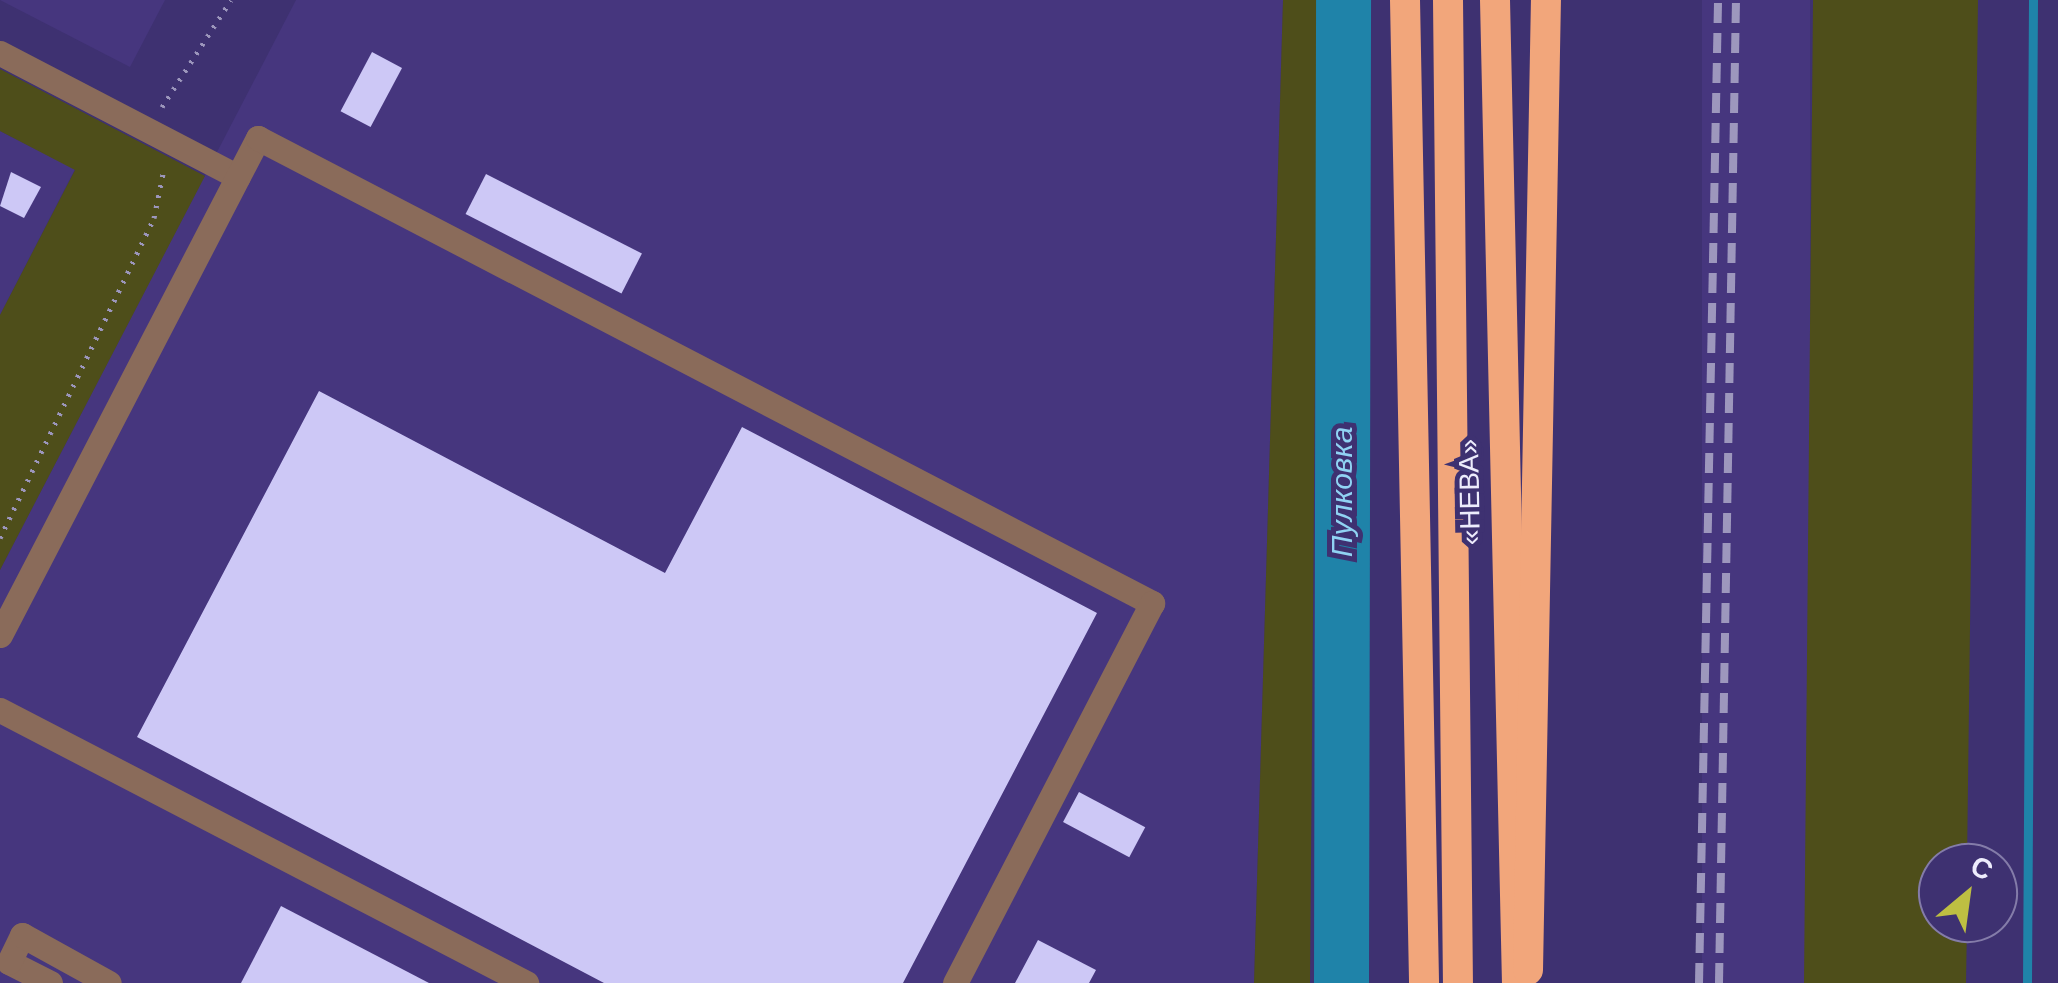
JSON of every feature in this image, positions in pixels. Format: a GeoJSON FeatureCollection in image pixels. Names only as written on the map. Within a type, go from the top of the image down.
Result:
{"type":"FeatureCollection","features":[{"type":"Feature","properties":{"kind":"highway","name":"«НЕВА»"},"geometry":{"type":"LineString","coordinates":[[1404,0],[1424,983]]}},
{"type":"Feature","properties":{"kind":"highway","name":"«НЕВА»"},"geometry":{"type":"LineString","coordinates":[[1448,0],[1458,983]]}},
{"type":"Feature","properties":{"kind":"highway","name":"«НЕВА»"},"geometry":{"type":"LineString","coordinates":[[1496,0],[1517,983]]}},
{"type":"Feature","properties":{"kind":"highway"},"geometry":{"type":"LineString","coordinates":[[1527,983],[1546,0]]}},
{"type":"Feature","properties":{"kind":"lane"},"geometry":{"type":"LineString","coordinates":[[0,53],[238,177]]}},
{"type":"Feature","properties":{"kind":"lane"},"geometry":{"type":"LineString","coordinates":[[0,635],[258,138],[1152,603],[955,983]]}},
{"type":"Feature","properties":{"kind":"lane"},"geometry":{"type":"LineString","coordinates":[[0,710],[526,983]]}},
{"type":"Feature","properties":{"kind":"lane"},"geometry":{"type":"LineString","coordinates":[[50,983],[9,962],[22,935],[109,983]]}},
{"type":"Feature","properties":{"kind":"path"},"geometry":{"type":"LineString","coordinates":[[0,538],[154,218],[158,136],[231,0]]}},
{"type":"Feature","properties":{"kind":"shaded area"},"geometry":{"type":"Polygon","coordinates":[[[0,0],[165,0],[130,67],[0,0]]]}},
{"type":"Feature","properties":{"kind":"shaded area"},"geometry":{"type":"Polygon","coordinates":[[[296,0],[1283,0],[1254,983],[0,983],[0,570],[296,0]]]}},
{"type":"Feature","properties":{"kind":"shaded area"},"geometry":{"type":"Polygon","coordinates":[[[1283,0],[1318,0],[1310,983],[1254,983],[1283,0]]]}},
{"type":"Feature","properties":{"kind":"shaded area"},"geometry":{"type":"Polygon","coordinates":[[[1702,0],[1810,0],[1810,983],[1702,983],[1702,0]]]}},
{"type":"Feature","properties":{"kind":"shaded area"},"geometry":{"type":"Polygon","coordinates":[[[1813,0],[1978,0],[1967,843],[1918,843],[1918,943],[1967,943],[1966,983],[1804,983],[1813,0]]]}},
{"type":"Feature","properties":{"kind":"shaded area"},"geometry":{"type":"Polygon","coordinates":[[[0,69],[205,176],[0,570],[0,315],[75,170],[0,131],[0,69]]]}},
{"type":"Feature","properties":{"kind":"shaded area"},"geometry":{"type":"Polygon","coordinates":[[[0,131],[75,169],[0,315],[0,131]]]}},
{"type":"Feature","properties":{"kind":"building"},"geometry":{"type":"Polygon","coordinates":[[[372,52],[402,68],[371,127],[341,111],[372,52]]]}},
{"type":"Feature","properties":{"kind":"building"},"geometry":{"type":"Polygon","coordinates":[[[11,172],[41,187],[24,218],[0,206],[11,172]]]}},
{"type":"Feature","properties":{"kind":"building"},"geometry":{"type":"Polygon","coordinates":[[[486,174],[642,253],[621,294],[466,214],[486,174]]]}},
{"type":"Feature","properties":{"kind":"building"},"geometry":{"type":"Polygon","coordinates":[[[319,391],[665,573],[742,427],[1097,613],[903,983],[604,983],[137,737],[319,391]]]}},
{"type":"Feature","properties":{"kind":"building"},"geometry":{"type":"Polygon","coordinates":[[[1079,792],[1145,827],[1129,857],[1063,822],[1079,792]]]}},
{"type":"Feature","properties":{"kind":"building"},"geometry":{"type":"Polygon","coordinates":[[[281,906],[429,983],[241,983],[281,906]]]}},
{"type":"Feature","properties":{"kind":"building"},"geometry":{"type":"Polygon","coordinates":[[[1038,940],[1096,970],[1089,983],[1015,983],[1038,940]]]}},
{"type":"Feature","properties":{"kind":"waterway","name":"Пулковка"},"geometry":{"type":"LineString","coordinates":[[1341,983],[1343,0]]}},
{"type":"Feature","properties":{"kind":"waterway"},"geometry":{"type":"LineString","coordinates":[[2027,983],[2033,0]]}},
{"type":"Feature","properties":{"kind":"railway"},"geometry":{"type":"LineString","coordinates":[[1699,983],[1718,0]]}},
{"type":"Feature","properties":{"kind":"railway"},"geometry":{"type":"LineString","coordinates":[[1719,983],[1736,0]]}}]}
